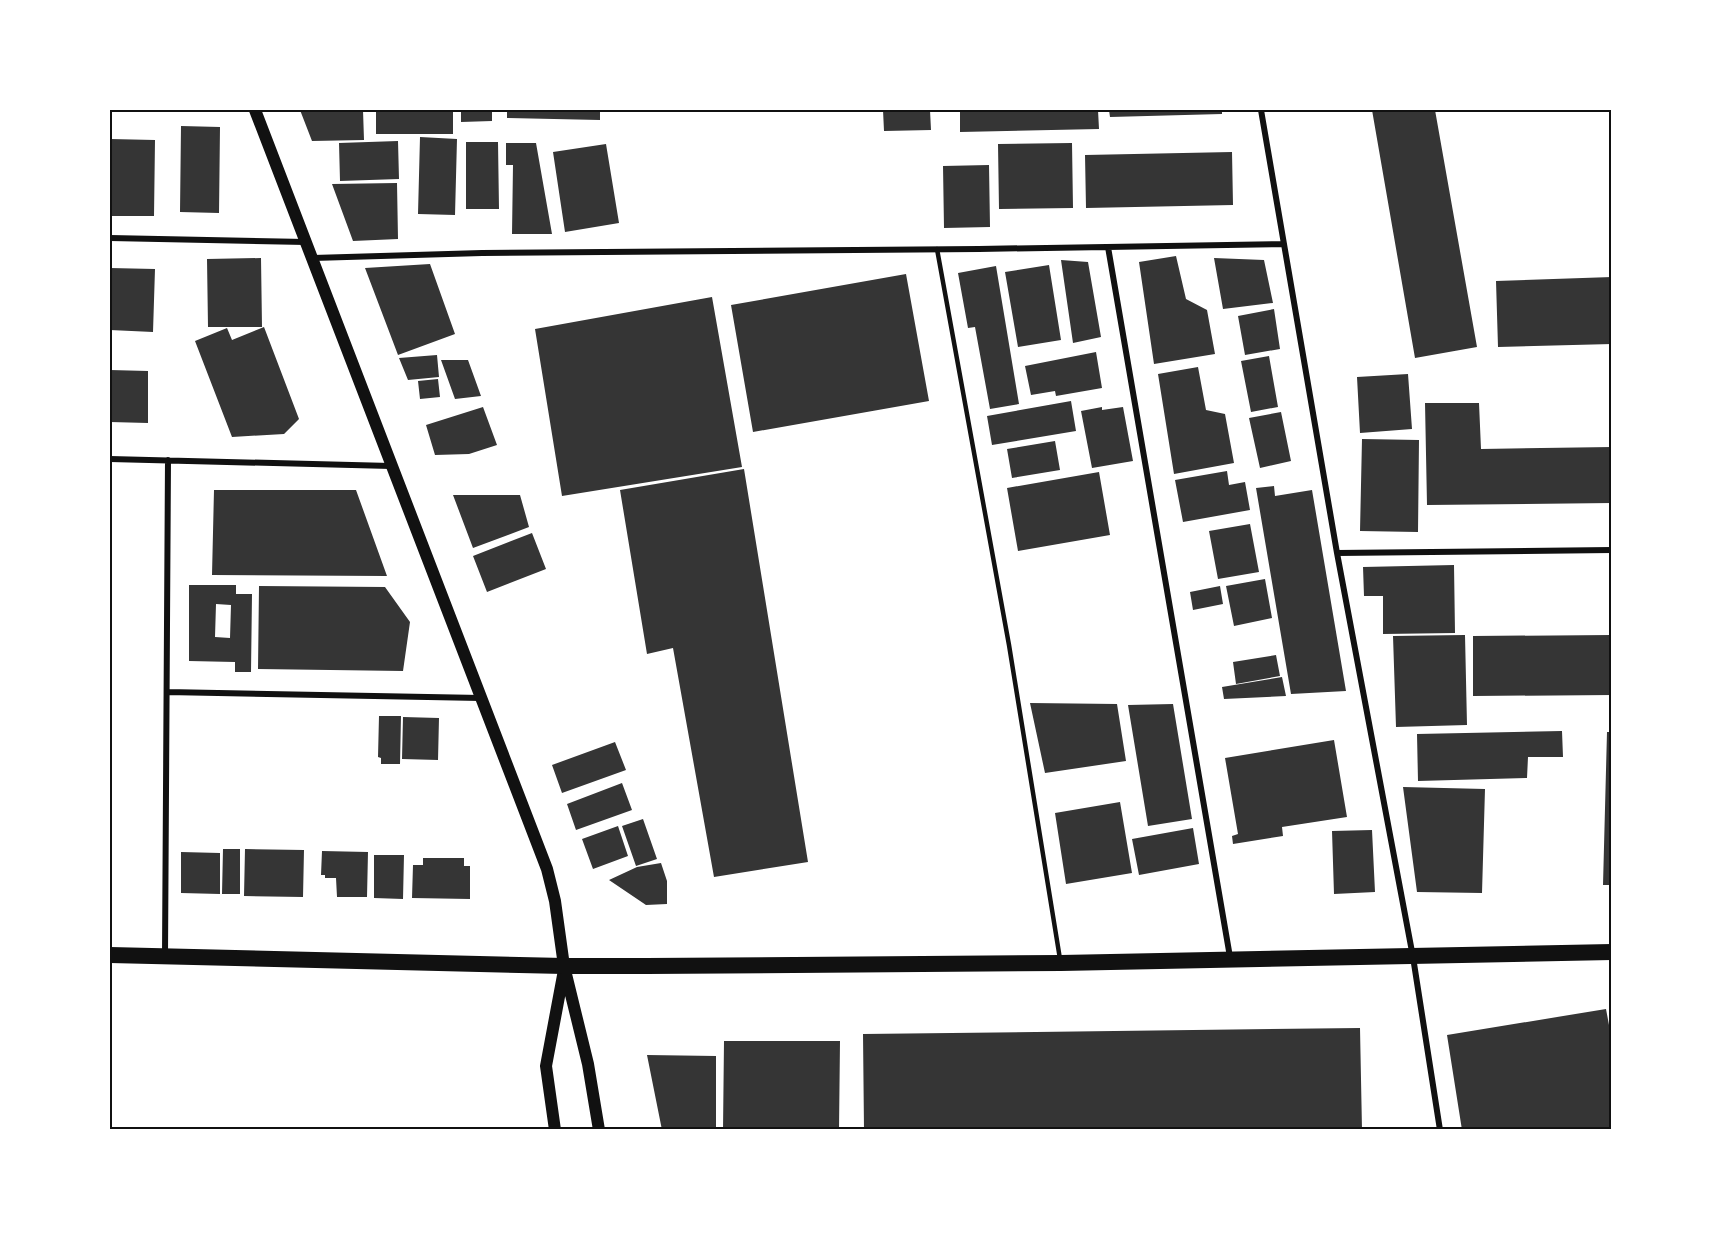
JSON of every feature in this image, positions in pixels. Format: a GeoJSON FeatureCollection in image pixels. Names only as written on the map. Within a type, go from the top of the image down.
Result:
{"type":"FeatureCollection","features":[{"type":"Feature","properties":{"kind":"highway"},"geometry":{"type":"LineString","coordinates":[[110,955],[564,966],[1061,963],[1611,952]]}},
{"type":"Feature","properties":{"kind":"main road"},"geometry":{"type":"LineString","coordinates":[[255,110],[547,869],[555,901],[564,966],[593,1092],[599,1130]]}},
{"type":"Feature","properties":{"kind":"main road"},"geometry":{"type":"LineString","coordinates":[[555,1130],[546,1066],[564,966]]}},
{"type":"Feature","properties":{"kind":"main road"},"geometry":{"type":"LineString","coordinates":[[593,1092],[608,1130]]}},
{"type":"Feature","properties":{"kind":"street"},"geometry":{"type":"LineString","coordinates":[[1261,110],[1337,553],[1413,957],[1440,1130]]}},
{"type":"Feature","properties":{"kind":"street"},"geometry":{"type":"LineString","coordinates":[[110,238],[306,242]]}},
{"type":"Feature","properties":{"kind":"street"},"geometry":{"type":"LineString","coordinates":[[313,258],[482,253],[1284,244]]}},
{"type":"Feature","properties":{"kind":"street"},"geometry":{"type":"LineString","coordinates":[[1108,247],[1230,960]]}},
{"type":"Feature","properties":{"kind":"street"},"geometry":{"type":"LineString","coordinates":[[110,459],[392,466]]}},
{"type":"Feature","properties":{"kind":"street"},"geometry":{"type":"LineString","coordinates":[[165,956],[168,460]]}},
{"type":"Feature","properties":{"kind":"street"},"geometry":{"type":"LineString","coordinates":[[1337,553],[1611,550]]}},
{"type":"Feature","properties":{"kind":"street"},"geometry":{"type":"LineString","coordinates":[[167,692],[481,698]]}},
{"type":"Feature","properties":{"kind":"lane"},"geometry":{"type":"LineString","coordinates":[[938,249],[1009,645],[1061,963]]}},
{"type":"Feature","properties":{"kind":"building"},"geometry":{"type":"Polygon","coordinates":[[[300,110],[363,110],[364,140],[312,141],[300,110]]]}},
{"type":"Feature","properties":{"kind":"building"},"geometry":{"type":"Polygon","coordinates":[[[376,110],[453,110],[453,134],[376,134],[376,110]]]}},
{"type":"Feature","properties":{"kind":"building"},"geometry":{"type":"Polygon","coordinates":[[[461,110],[492,110],[492,121],[461,122],[461,110]]]}},
{"type":"Feature","properties":{"kind":"building"},"geometry":{"type":"Polygon","coordinates":[[[507,110],[600,110],[600,120],[507,118],[507,110]]]}},
{"type":"Feature","properties":{"kind":"building"},"geometry":{"type":"Polygon","coordinates":[[[883,110],[930,110],[931,130],[884,131],[883,110]]]}},
{"type":"Feature","properties":{"kind":"building"},"geometry":{"type":"Polygon","coordinates":[[[960,110],[1098,110],[1099,129],[960,132],[960,110]]]}},
{"type":"Feature","properties":{"kind":"building"},"geometry":{"type":"Polygon","coordinates":[[[1109,110],[1222,110],[1222,114],[1110,117],[1109,110]]]}},
{"type":"Feature","properties":{"kind":"building"},"geometry":{"type":"Polygon","coordinates":[[[1372,110],[1435,110],[1477,347],[1415,358],[1372,110]]]}},
{"type":"Feature","properties":{"kind":"building"},"geometry":{"type":"Polygon","coordinates":[[[181,126],[220,127],[219,213],[180,212],[181,126]]]}},
{"type":"Feature","properties":{"kind":"building"},"geometry":{"type":"Polygon","coordinates":[[[420,137],[457,139],[455,215],[418,214],[420,137]]]}},
{"type":"Feature","properties":{"kind":"building"},"geometry":{"type":"Polygon","coordinates":[[[110,139],[155,140],[154,216],[110,216],[110,139]]]}},
{"type":"Feature","properties":{"kind":"building"},"geometry":{"type":"Polygon","coordinates":[[[398,141],[399,179],[340,181],[339,143],[398,141]]]}},
{"type":"Feature","properties":{"kind":"building"},"geometry":{"type":"Polygon","coordinates":[[[466,142],[498,142],[499,209],[466,209],[466,142]]]}},
{"type":"Feature","properties":{"kind":"building"},"geometry":{"type":"Polygon","coordinates":[[[506,143],[536,143],[552,234],[512,234],[513,165],[506,165],[506,143]]]}},
{"type":"Feature","properties":{"kind":"building"},"geometry":{"type":"Polygon","coordinates":[[[1072,143],[1073,208],[999,209],[998,144],[1072,143]]]}},
{"type":"Feature","properties":{"kind":"building"},"geometry":{"type":"Polygon","coordinates":[[[606,144],[619,223],[565,232],[553,152],[606,144]]]}},
{"type":"Feature","properties":{"kind":"building"},"geometry":{"type":"Polygon","coordinates":[[[1232,152],[1233,205],[1086,208],[1085,155],[1232,152]]]}},
{"type":"Feature","properties":{"kind":"building"},"geometry":{"type":"Polygon","coordinates":[[[989,165],[990,227],[944,228],[943,166],[989,165]]]}},
{"type":"Feature","properties":{"kind":"building"},"geometry":{"type":"Polygon","coordinates":[[[397,183],[398,239],[353,241],[332,184],[397,183]]]}},
{"type":"Feature","properties":{"kind":"building"},"geometry":{"type":"Polygon","coordinates":[[[1176,256],[1186,299],[1207,310],[1215,354],[1154,364],[1139,262],[1176,256]]]}},
{"type":"Feature","properties":{"kind":"building"},"geometry":{"type":"Polygon","coordinates":[[[261,258],[262,327],[208,327],[207,259],[261,258]]]}},
{"type":"Feature","properties":{"kind":"building"},"geometry":{"type":"Polygon","coordinates":[[[1214,258],[1264,260],[1273,303],[1223,309],[1214,258]]]}},
{"type":"Feature","properties":{"kind":"building"},"geometry":{"type":"Polygon","coordinates":[[[1061,260],[1088,262],[1101,337],[1073,343],[1061,260]]]}},
{"type":"Feature","properties":{"kind":"building"},"geometry":{"type":"Polygon","coordinates":[[[430,264],[455,334],[398,355],[365,268],[430,264]]]}},
{"type":"Feature","properties":{"kind":"building"},"geometry":{"type":"Polygon","coordinates":[[[1049,265],[1061,340],[1018,347],[1005,272],[1049,265]]]}},
{"type":"Feature","properties":{"kind":"building"},"geometry":{"type":"Polygon","coordinates":[[[996,266],[1019,404],[990,409],[975,327],[968,328],[958,273],[996,266]]]}},
{"type":"Feature","properties":{"kind":"building"},"geometry":{"type":"Polygon","coordinates":[[[110,268],[155,269],[153,332],[110,330],[110,268]]]}},
{"type":"Feature","properties":{"kind":"building"},"geometry":{"type":"Polygon","coordinates":[[[906,274],[929,401],[753,432],[731,305],[906,274]]]}},
{"type":"Feature","properties":{"kind":"building"},"geometry":{"type":"Polygon","coordinates":[[[1612,277],[1612,344],[1498,347],[1496,281],[1612,277]]]}},
{"type":"Feature","properties":{"kind":"building"},"geometry":{"type":"Polygon","coordinates":[[[712,297],[742,467],[562,496],[535,329],[712,297]]]}},
{"type":"Feature","properties":{"kind":"building"},"geometry":{"type":"Polygon","coordinates":[[[1274,309],[1280,349],[1245,355],[1238,316],[1274,309]]]}},
{"type":"Feature","properties":{"kind":"building"},"geometry":{"type":"Polygon","coordinates":[[[264,327],[299,419],[284,434],[232,437],[195,341],[227,328],[232,340],[264,327]]]}},
{"type":"Feature","properties":{"kind":"building"},"geometry":{"type":"Polygon","coordinates":[[[1096,352],[1102,388],[1056,396],[1055,391],[1031,395],[1025,366],[1096,352]]]}},
{"type":"Feature","properties":{"kind":"building"},"geometry":{"type":"Polygon","coordinates":[[[437,355],[439,377],[408,380],[399,358],[437,355]]]}},
{"type":"Feature","properties":{"kind":"building"},"geometry":{"type":"Polygon","coordinates":[[[1269,356],[1278,407],[1251,412],[1241,361],[1269,356]]]}},
{"type":"Feature","properties":{"kind":"building"},"geometry":{"type":"Polygon","coordinates":[[[441,360],[468,360],[481,396],[455,399],[441,360]]]}},
{"type":"Feature","properties":{"kind":"building"},"geometry":{"type":"Polygon","coordinates":[[[1198,367],[1206,410],[1225,414],[1234,463],[1174,474],[1158,374],[1198,367]]]}},
{"type":"Feature","properties":{"kind":"building"},"geometry":{"type":"Polygon","coordinates":[[[110,370],[148,371],[148,423],[110,422],[110,370]]]}},
{"type":"Feature","properties":{"kind":"building"},"geometry":{"type":"Polygon","coordinates":[[[1408,374],[1412,429],[1360,433],[1357,377],[1408,374]]]}},
{"type":"Feature","properties":{"kind":"building"},"geometry":{"type":"Polygon","coordinates":[[[438,379],[440,397],[420,399],[418,381],[438,379]]]}},
{"type":"Feature","properties":{"kind":"building"},"geometry":{"type":"Polygon","coordinates":[[[1071,401],[1076,431],[992,445],[987,416],[1071,401]]]}},
{"type":"Feature","properties":{"kind":"building"},"geometry":{"type":"Polygon","coordinates":[[[1425,403],[1479,403],[1481,449],[1612,447],[1612,503],[1427,505],[1425,403]]]}},
{"type":"Feature","properties":{"kind":"building"},"geometry":{"type":"Polygon","coordinates":[[[483,407],[497,445],[469,454],[435,455],[426,425],[483,407]]]}},
{"type":"Feature","properties":{"kind":"building"},"geometry":{"type":"Polygon","coordinates":[[[1102,407],[1102,410],[1123,407],[1133,461],[1092,468],[1081,411],[1102,407]]]}},
{"type":"Feature","properties":{"kind":"building"},"geometry":{"type":"Polygon","coordinates":[[[1281,412],[1291,461],[1260,468],[1249,418],[1281,412]]]}},
{"type":"Feature","properties":{"kind":"building"},"geometry":{"type":"Polygon","coordinates":[[[1362,439],[1419,440],[1418,532],[1360,531],[1362,439]]]}},
{"type":"Feature","properties":{"kind":"building"},"geometry":{"type":"Polygon","coordinates":[[[1055,441],[1060,470],[1012,478],[1007,449],[1055,441]]]}},
{"type":"Feature","properties":{"kind":"building"},"geometry":{"type":"Polygon","coordinates":[[[744,469],[808,862],[714,877],[673,648],[647,654],[620,490],[744,469]]]}},
{"type":"Feature","properties":{"kind":"building"},"geometry":{"type":"Polygon","coordinates":[[[1227,471],[1229,485],[1245,482],[1250,510],[1183,522],[1175,480],[1227,471]]]}},
{"type":"Feature","properties":{"kind":"building"},"geometry":{"type":"Polygon","coordinates":[[[1099,472],[1110,535],[1018,551],[1007,488],[1099,472]]]}},
{"type":"Feature","properties":{"kind":"building"},"geometry":{"type":"Polygon","coordinates":[[[1274,486],[1275,496],[1312,490],[1346,691],[1291,694],[1256,488],[1274,486]]]}},
{"type":"Feature","properties":{"kind":"building"},"geometry":{"type":"Polygon","coordinates":[[[214,490],[356,490],[387,576],[212,575],[214,490]]]}},
{"type":"Feature","properties":{"kind":"building"},"geometry":{"type":"Polygon","coordinates":[[[453,495],[520,495],[529,527],[473,548],[453,495]]]}},
{"type":"Feature","properties":{"kind":"building"},"geometry":{"type":"Polygon","coordinates":[[[1250,524],[1259,572],[1218,579],[1209,531],[1250,524]]]}},
{"type":"Feature","properties":{"kind":"building"},"geometry":{"type":"Polygon","coordinates":[[[532,533],[546,569],[487,592],[473,556],[532,533]]]}},
{"type":"Feature","properties":{"kind":"building"},"geometry":{"type":"Polygon","coordinates":[[[1454,565],[1455,633],[1383,634],[1383,596],[1364,596],[1363,567],[1454,565]]]}},
{"type":"Feature","properties":{"kind":"building"},"geometry":{"type":"Polygon","coordinates":[[[1265,579],[1272,618],[1234,626],[1226,586],[1265,579]]]}},
{"type":"Feature","properties":{"kind":"building"},"geometry":{"type":"Polygon","coordinates":[[[189,585],[236,585],[236,594],[252,594],[251,672],[235,672],[235,662],[189,661],[189,585]],[[216,604],[215,637],[230,638],[231,605],[216,604]]]}},
{"type":"Feature","properties":{"kind":"building"},"geometry":{"type":"Polygon","coordinates":[[[259,586],[385,587],[410,622],[403,671],[258,669],[259,586]]]}},
{"type":"Feature","properties":{"kind":"building"},"geometry":{"type":"Polygon","coordinates":[[[1220,586],[1223,604],[1193,610],[1190,592],[1220,586]]]}},
{"type":"Feature","properties":{"kind":"building"},"geometry":{"type":"Polygon","coordinates":[[[1465,635],[1467,725],[1396,727],[1393,636],[1465,635]]]}},
{"type":"Feature","properties":{"kind":"building"},"geometry":{"type":"Polygon","coordinates":[[[1612,635],[1612,695],[1473,696],[1473,636],[1612,635]]]}},
{"type":"Feature","properties":{"kind":"building"},"geometry":{"type":"Polygon","coordinates":[[[1276,655],[1280,676],[1236,684],[1233,662],[1276,655]]]}},
{"type":"Feature","properties":{"kind":"building"},"geometry":{"type":"Polygon","coordinates":[[[1282,677],[1286,696],[1224,699],[1222,687],[1282,677]]]}},
{"type":"Feature","properties":{"kind":"building"},"geometry":{"type":"Polygon","coordinates":[[[1030,703],[1117,704],[1126,761],[1045,773],[1030,703]]]}},
{"type":"Feature","properties":{"kind":"building"},"geometry":{"type":"Polygon","coordinates":[[[1173,704],[1192,819],[1148,826],[1128,705],[1173,704]]]}},
{"type":"Feature","properties":{"kind":"building"},"geometry":{"type":"Polygon","coordinates":[[[379,716],[401,716],[400,764],[381,764],[381,758],[378,757],[379,716]]]}},
{"type":"Feature","properties":{"kind":"building"},"geometry":{"type":"Polygon","coordinates":[[[403,717],[439,718],[438,760],[402,759],[403,717]]]}},
{"type":"Feature","properties":{"kind":"building"},"geometry":{"type":"Polygon","coordinates":[[[1562,731],[1563,757],[1528,757],[1527,778],[1418,781],[1417,734],[1562,731]]]}},
{"type":"Feature","properties":{"kind":"building"},"geometry":{"type":"Polygon","coordinates":[[[1607,732],[1612,732],[1612,885],[1603,885],[1607,732]]]}},
{"type":"Feature","properties":{"kind":"building"},"geometry":{"type":"Polygon","coordinates":[[[1334,740],[1347,817],[1282,827],[1283,836],[1233,844],[1232,836],[1238,834],[1225,758],[1334,740]]]}},
{"type":"Feature","properties":{"kind":"building"},"geometry":{"type":"Polygon","coordinates":[[[615,742],[626,770],[562,793],[552,765],[615,742]]]}},
{"type":"Feature","properties":{"kind":"building"},"geometry":{"type":"Polygon","coordinates":[[[622,783],[632,810],[576,830],[567,804],[622,783]]]}},
{"type":"Feature","properties":{"kind":"building"},"geometry":{"type":"Polygon","coordinates":[[[1403,787],[1485,789],[1482,893],[1417,892],[1403,787]]]}},
{"type":"Feature","properties":{"kind":"building"},"geometry":{"type":"Polygon","coordinates":[[[1120,802],[1132,873],[1066,884],[1055,813],[1120,802]]]}},
{"type":"Feature","properties":{"kind":"building"},"geometry":{"type":"Polygon","coordinates":[[[643,819],[657,859],[636,866],[622,826],[643,819]]]}},
{"type":"Feature","properties":{"kind":"building"},"geometry":{"type":"Polygon","coordinates":[[[618,826],[628,856],[593,869],[582,839],[618,826]]]}},
{"type":"Feature","properties":{"kind":"building"},"geometry":{"type":"Polygon","coordinates":[[[1193,828],[1199,864],[1139,875],[1132,839],[1193,828]]]}},
{"type":"Feature","properties":{"kind":"building"},"geometry":{"type":"Polygon","coordinates":[[[1372,830],[1375,892],[1334,894],[1332,831],[1372,830]]]}},
{"type":"Feature","properties":{"kind":"building"},"geometry":{"type":"Polygon","coordinates":[[[223,849],[240,849],[240,894],[222,894],[223,849]]]}},
{"type":"Feature","properties":{"kind":"building"},"geometry":{"type":"Polygon","coordinates":[[[245,849],[304,850],[303,897],[244,896],[245,849]]]}},
{"type":"Feature","properties":{"kind":"building"},"geometry":{"type":"Polygon","coordinates":[[[322,851],[368,852],[367,897],[337,897],[336,878],[325,878],[325,875],[321,875],[322,851]]]}},
{"type":"Feature","properties":{"kind":"building"},"geometry":{"type":"Polygon","coordinates":[[[181,852],[220,853],[220,894],[181,893],[181,852]]]}},
{"type":"Feature","properties":{"kind":"building"},"geometry":{"type":"Polygon","coordinates":[[[374,855],[404,855],[403,899],[374,898],[374,855]]]}},
{"type":"Feature","properties":{"kind":"building"},"geometry":{"type":"Polygon","coordinates":[[[423,858],[464,858],[464,866],[470,866],[470,899],[412,898],[413,865],[423,865],[423,858]]]}},
{"type":"Feature","properties":{"kind":"building"},"geometry":{"type":"Polygon","coordinates":[[[661,863],[667,881],[667,904],[646,905],[609,880],[637,867],[661,863]]]}},
{"type":"Feature","properties":{"kind":"building"},"geometry":{"type":"Polygon","coordinates":[[[1606,1009],[1612,1041],[1612,1130],[1462,1130],[1447,1035],[1606,1009]]]}},
{"type":"Feature","properties":{"kind":"building"},"geometry":{"type":"Polygon","coordinates":[[[1360,1028],[1362,1130],[864,1130],[863,1034],[1360,1028]]]}},
{"type":"Feature","properties":{"kind":"building"},"geometry":{"type":"Polygon","coordinates":[[[724,1041],[840,1041],[839,1130],[723,1130],[724,1041]]]}},
{"type":"Feature","properties":{"kind":"building"},"geometry":{"type":"Polygon","coordinates":[[[647,1055],[716,1056],[716,1130],[662,1130],[647,1055]]]}}]}
